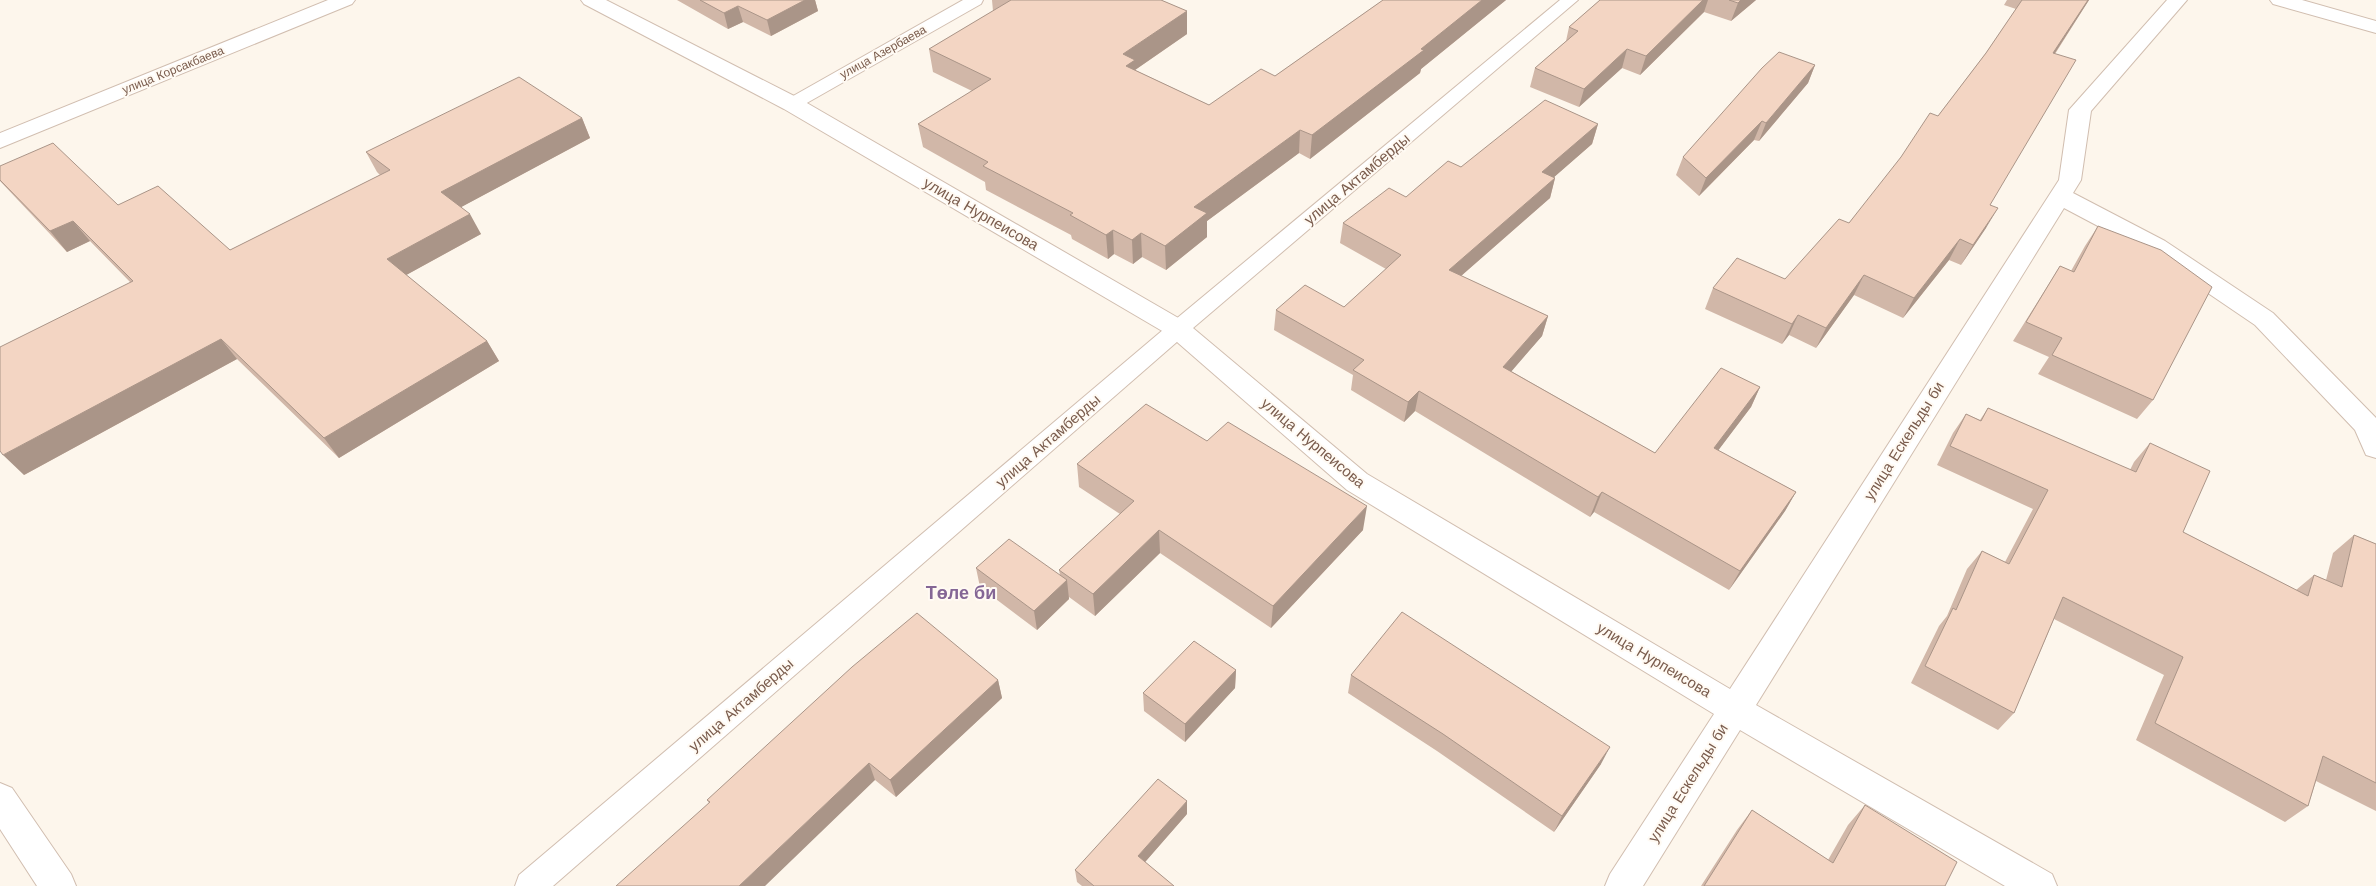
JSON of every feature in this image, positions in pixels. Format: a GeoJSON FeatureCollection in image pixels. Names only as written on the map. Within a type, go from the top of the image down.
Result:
{"type":"FeatureCollection","features":[{"type":"Feature","properties":{"kind":"street","name":"улица Корсакбаева"},"geometry":{"type":"LineString","coordinates":[[0,141],[346,0]]}},
{"type":"Feature","properties":{"kind":"street","name":"улица Нурпеисова"},"geometry":{"type":"LineString","coordinates":[[590,0],[792,104],[1178,329],[1357,482],[1734,709],[2039,886]]}},
{"type":"Feature","properties":{"kind":"street","name":"улица Ескельды би"},"geometry":{"type":"LineString","coordinates":[[1623,886],[2070,180],[2080,110],[2177,0]]}},
{"type":"Feature","properties":{"kind":"street"},"geometry":{"type":"LineString","coordinates":[[2280,0],[2376,27]]}},
{"type":"Feature","properties":{"kind":"street"},"geometry":{"type":"LineString","coordinates":[[2060,196],[2156,247],[2264,320],[2366,425],[2376,448]]}},
{"type":"Feature","properties":{"kind":"street"},"geometry":{"type":"LineString","coordinates":[[0,799],[58,886]]}},
{"type":"Feature","properties":{"kind":"lane","name":"улица Азербаева"},"geometry":{"type":"LineString","coordinates":[[792,104],[975,0]]}},
{"type":"Feature","properties":{"kind":"lane","name":"улица Актамберды"},"geometry":{"type":"LineString","coordinates":[[530,886],[1178,329],[1570,0]]}},
{"type":"Feature","properties":{"kind":"building"},"geometry":{"type":"Polygon","coordinates":[[[700,0],[805,0],[767,20],[738,6],[724,13],[700,0]]]}},
{"type":"Feature","properties":{"kind":"building"},"geometry":{"type":"Polygon","coordinates":[[[1011,0],[1161,0],[1187,11],[1123,54],[1135,60],[1126,66],[1209,105],[1261,69],[1275,76],[1383,0],[1482,0],[1421,49],[1424,50],[1312,135],[1300,130],[1194,207],[1207,213],[1165,246],[1141,233],[1132,240],[1113,230],[1106,235],[1070,215],[1073,213],[983,166],[988,162],[918,124],[991,79],[929,49],[1011,0]]]}},
{"type":"Feature","properties":{"kind":"building"},"geometry":{"type":"Polygon","coordinates":[[[1600,0],[1703,0],[1646,56],[1627,49],[1584,89],[1535,68],[1578,31],[1569,27],[1600,0]]]}},
{"type":"Feature","properties":{"kind":"building"},"geometry":{"type":"Polygon","coordinates":[[[1729,0],[1741,0],[1738,3],[1729,0]]]}},
{"type":"Feature","properties":{"kind":"building"},"geometry":{"type":"Polygon","coordinates":[[[2022,0],[2088,0],[2053,53],[2076,60],[1990,205],[1998,208],[1973,245],[1960,239],[1914,298],[1864,275],[1826,328],[1798,315],[1792,324],[1713,288],[1737,258],[1785,279],[1839,219],[1849,223],[1901,157],[1930,113],[1938,116],[1986,53],[2022,0]]]}},
{"type":"Feature","properties":{"kind":"building"},"geometry":{"type":"Polygon","coordinates":[[[1779,52],[1815,65],[1766,123],[1762,121],[1706,178],[1683,157],[1762,68],[1779,52]]]}},
{"type":"Feature","properties":{"kind":"building"},"geometry":{"type":"Polygon","coordinates":[[[519,77],[582,118],[441,192],[470,214],[387,259],[487,341],[324,438],[221,339],[3,455],[0,451],[0,347],[133,281],[73,221],[50,231],[0,180],[0,166],[53,143],[118,205],[158,186],[230,250],[390,170],[366,152],[519,77]]]}},
{"type":"Feature","properties":{"kind":"building"},"geometry":{"type":"Polygon","coordinates":[[[1545,100],[1598,124],[1542,172],[1555,178],[1449,270],[1548,316],[1503,367],[1655,453],[1721,368],[1760,387],[1714,448],[1796,492],[1740,571],[1602,492],[1598,497],[1419,391],[1408,402],[1353,370],[1364,360],[1276,310],[1305,285],[1344,307],[1401,255],[1343,223],[1389,188],[1406,197],[1448,161],[1461,167],[1545,100]]]}},
{"type":"Feature","properties":{"kind":"building"},"geometry":{"type":"Polygon","coordinates":[[[2098,226],[2161,250],[2212,287],[2153,400],[2052,355],[2062,338],[2026,322],[2060,266],[2074,272],[2098,226]]]}},
{"type":"Feature","properties":{"kind":"building"},"geometry":{"type":"Polygon","coordinates":[[[1146,404],[1207,441],[1228,422],[1367,506],[1273,606],[1159,530],[1093,594],[1059,570],[1134,501],[1077,464],[1146,404]]]}},
{"type":"Feature","properties":{"kind":"building"},"geometry":{"type":"Polygon","coordinates":[[[1988,408],[2136,472],[2150,443],[2210,471],[2183,532],[2308,596],[2314,575],[2342,587],[2354,535],[2376,544],[2376,783],[2323,756],[2308,806],[2155,723],[2183,657],[2063,597],[2014,713],[1925,666],[1953,608],[1956,610],[1982,551],[2009,564],[2048,490],[1950,446],[1966,414],[1981,421],[1988,408]]]}},
{"type":"Feature","properties":{"kind":"building"},"geometry":{"type":"Polygon","coordinates":[[[1009,539],[1067,580],[1034,611],[976,568],[1009,539]]]}},
{"type":"Feature","properties":{"kind":"building"},"geometry":{"type":"Polygon","coordinates":[[[1402,612],[1610,747],[1562,816],[1443,734],[1351,675],[1402,612]]]}},
{"type":"Feature","properties":{"kind":"building"},"geometry":{"type":"Polygon","coordinates":[[[917,613],[998,680],[890,780],[869,763],[739,886],[616,886],[710,802],[707,800],[852,667],[917,613]]]}},
{"type":"Feature","properties":{"kind":"building"},"geometry":{"type":"Polygon","coordinates":[[[1194,641],[1236,670],[1185,724],[1143,693],[1194,641]]]}},
{"type":"Feature","properties":{"kind":"building"},"geometry":{"type":"Polygon","coordinates":[[[1158,779],[1187,801],[1138,856],[1174,886],[1094,886],[1075,870],[1158,779]]]}},
{"type":"Feature","properties":{"kind":"building"},"geometry":{"type":"Polygon","coordinates":[[[1865,805],[1957,862],[1945,886],[1704,886],[1752,810],[1833,863],[1865,805]]]}},
{"type":"Feature","properties":{"kind":"district","name":"Төле би"},"geometry":{"type":"Point","coordinates":[961,593]}}]}
